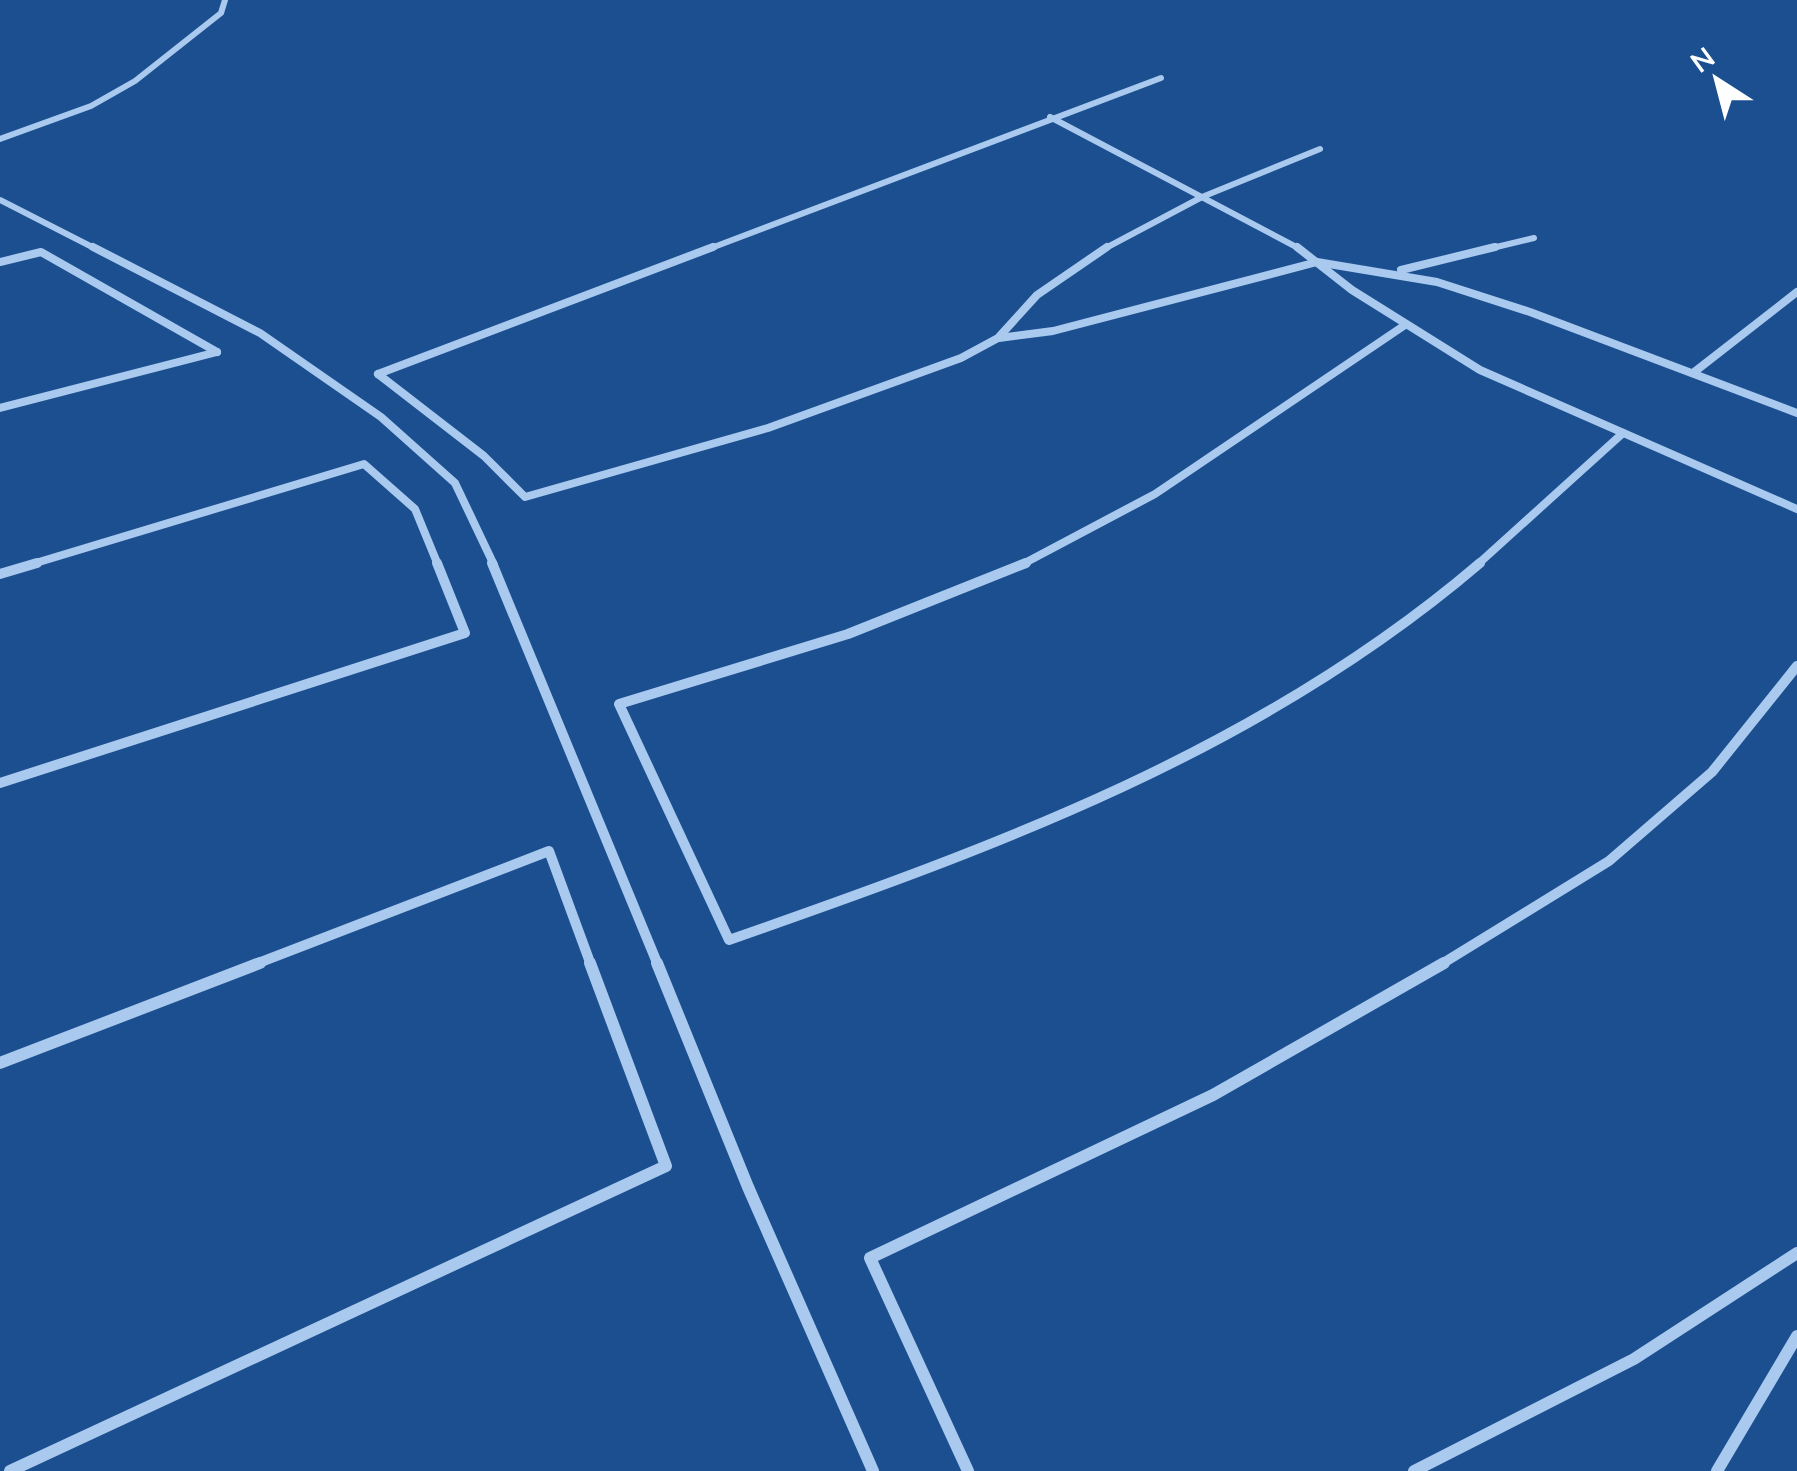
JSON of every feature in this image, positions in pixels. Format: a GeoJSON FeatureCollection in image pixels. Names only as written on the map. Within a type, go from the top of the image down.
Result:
{"type":"FeatureCollection","features":[{"type":"Feature","properties":{"kind":"street"},"geometry":{"type":"LineString","coordinates":[[0,139],[91,106],[134,81],[220,13],[225,0]]}},
{"type":"Feature","properties":{"kind":"street"},"geometry":{"type":"LineString","coordinates":[[1161,78],[378,374],[484,456],[525,497],[784,422],[961,358],[998,338],[1037,295],[1082,260],[1202,196],[1320,149]]}},
{"type":"Feature","properties":{"kind":"street"},"geometry":{"type":"LineString","coordinates":[[1050,118],[1202,196],[1317,262],[1405,325],[1480,370],[1797,509]]}},
{"type":"Feature","properties":{"kind":"street"},"geometry":{"type":"LineString","coordinates":[[0,200],[260,334],[381,417],[455,483],[516,612],[748,1187],[873,1471]]}},
{"type":"Feature","properties":{"kind":"street"},"geometry":{"type":"LineString","coordinates":[[1395,272],[1534,238]]}},
{"type":"Feature","properties":{"kind":"street"},"geometry":{"type":"LineString","coordinates":[[0,262],[41,252],[217,352],[0,408]]}},
{"type":"Feature","properties":{"kind":"street"},"geometry":{"type":"LineString","coordinates":[[998,338],[1053,331],[1317,262],[1395,272],[1530,312],[1797,413]]}},
{"type":"Feature","properties":{"kind":"street"},"geometry":{"type":"LineString","coordinates":[[1693,373],[1797,292]]}},
{"type":"Feature","properties":{"kind":"street"},"geometry":{"type":"LineString","coordinates":[[1405,325],[1326,376],[1211,460],[1070,542],[930,606],[786,656],[619,704],[729,940],[980,852],[1084,806],[1334,675],[1446,590],[1623,433]]}},
{"type":"Feature","properties":{"kind":"street"},"geometry":{"type":"LineString","coordinates":[[0,574],[364,464],[415,509],[465,633],[0,783]]}},
{"type":"Feature","properties":{"kind":"street"},"geometry":{"type":"LineString","coordinates":[[968,1471],[870,1258],[1214,1095],[1403,988],[1609,861],[1712,772],[1797,666]]}},
{"type":"Feature","properties":{"kind":"street"},"geometry":{"type":"LineString","coordinates":[[0,1062],[549,851],[666,1166],[10,1471]]}},
{"type":"Feature","properties":{"kind":"street"},"geometry":{"type":"LineString","coordinates":[[1414,1471],[1634,1359],[1797,1253]]}},
{"type":"Feature","properties":{"kind":"street"},"geometry":{"type":"LineString","coordinates":[[1716,1471],[1797,1336]]}}]}
